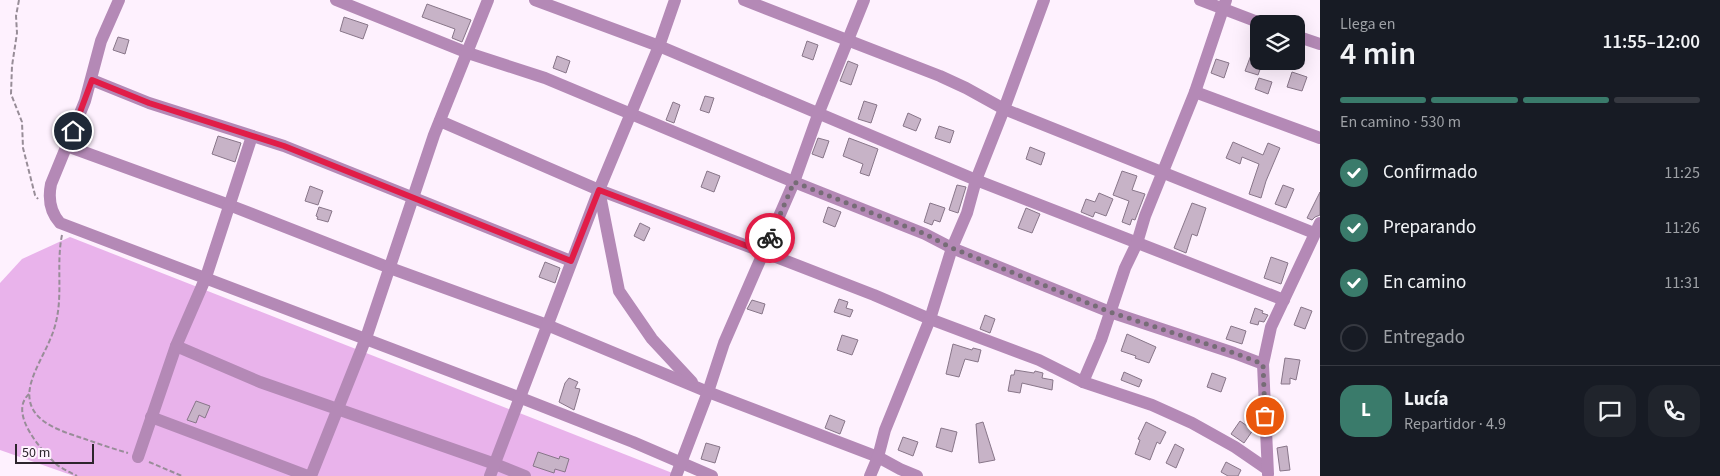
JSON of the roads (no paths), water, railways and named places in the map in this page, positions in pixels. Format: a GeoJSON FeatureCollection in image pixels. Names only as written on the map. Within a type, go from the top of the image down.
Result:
{"type":"FeatureCollection","features":[{"type":"Feature","properties":{"kind":"street"},"geometry":{"type":"LineString","coordinates":[[119,0],[101,41],[92,80],[52,184],[50,197],[56,218],[65,225],[521,398],[633,442],[712,476]]}},
{"type":"Feature","properties":{"kind":"street"},"geometry":{"type":"LineString","coordinates":[[336,0],[468,53],[526,71],[925,234],[952,248],[1110,312],[1263,364]]}},
{"type":"Feature","properties":{"kind":"street"},"geometry":{"type":"LineString","coordinates":[[151,417],[309,476],[366,338],[440,121],[488,0]]}},
{"type":"Feature","properties":{"kind":"street"},"geometry":{"type":"LineString","coordinates":[[534,0],[659,46],[746,84],[819,112],[976,180],[1284,300]]}},
{"type":"Feature","properties":{"kind":"street"},"geometry":{"type":"LineString","coordinates":[[493,470],[571,261],[659,46],[675,0]]}},
{"type":"Feature","properties":{"kind":"street"},"geometry":{"type":"LineString","coordinates":[[744,0],[940,76],[1004,109],[1162,173],[1192,183],[1233,201],[1317,228],[1271,327],[1263,364],[1267,472]]}},
{"type":"Feature","properties":{"kind":"street"},"geometry":{"type":"LineString","coordinates":[[676,476],[682,463],[703,390],[794,182],[819,112],[864,0]]}},
{"type":"Feature","properties":{"kind":"street"},"geometry":{"type":"LineString","coordinates":[[870,476],[878,457],[885,430],[930,319],[952,248],[967,213],[976,180],[1044,0]]}},
{"type":"Feature","properties":{"kind":"street"},"geometry":{"type":"LineString","coordinates":[[1200,0],[1224,4],[1250,17]]}},
{"type":"Feature","properties":{"kind":"street"},"geometry":{"type":"LineString","coordinates":[[1083,382],[1125,268],[1137,243],[1145,216],[1195,92],[1224,4]]}},
{"type":"Feature","properties":{"kind":"street"},"geometry":{"type":"LineString","coordinates":[[1305,39],[1320,44]]}},
{"type":"Feature","properties":{"kind":"street"},"geometry":{"type":"LineString","coordinates":[[92,80],[149,103],[284,146],[571,261]]}},
{"type":"Feature","properties":{"kind":"street"},"geometry":{"type":"LineString","coordinates":[[1195,92],[1320,138]]}},
{"type":"Feature","properties":{"kind":"street"},"geometry":{"type":"LineString","coordinates":[[440,121],[599,190],[1039,360],[1083,382],[1132,397],[1192,423],[1234,447],[1267,472]]}},
{"type":"Feature","properties":{"kind":"street"},"geometry":{"type":"LineString","coordinates":[[138,457],[176,346],[206,277],[252,136]]}},
{"type":"Feature","properties":{"kind":"street"},"geometry":{"type":"LineString","coordinates":[[67,146],[230,205],[390,268],[547,326],[703,390],[878,457],[913,475]]}},
{"type":"Feature","properties":{"kind":"street"},"geometry":{"type":"LineString","coordinates":[[599,190],[619,291],[652,339],[703,390]]}},
{"type":"Feature","properties":{"kind":"street"},"geometry":{"type":"LineString","coordinates":[[176,346],[260,382],[338,409],[493,470],[525,476]]}}]}
